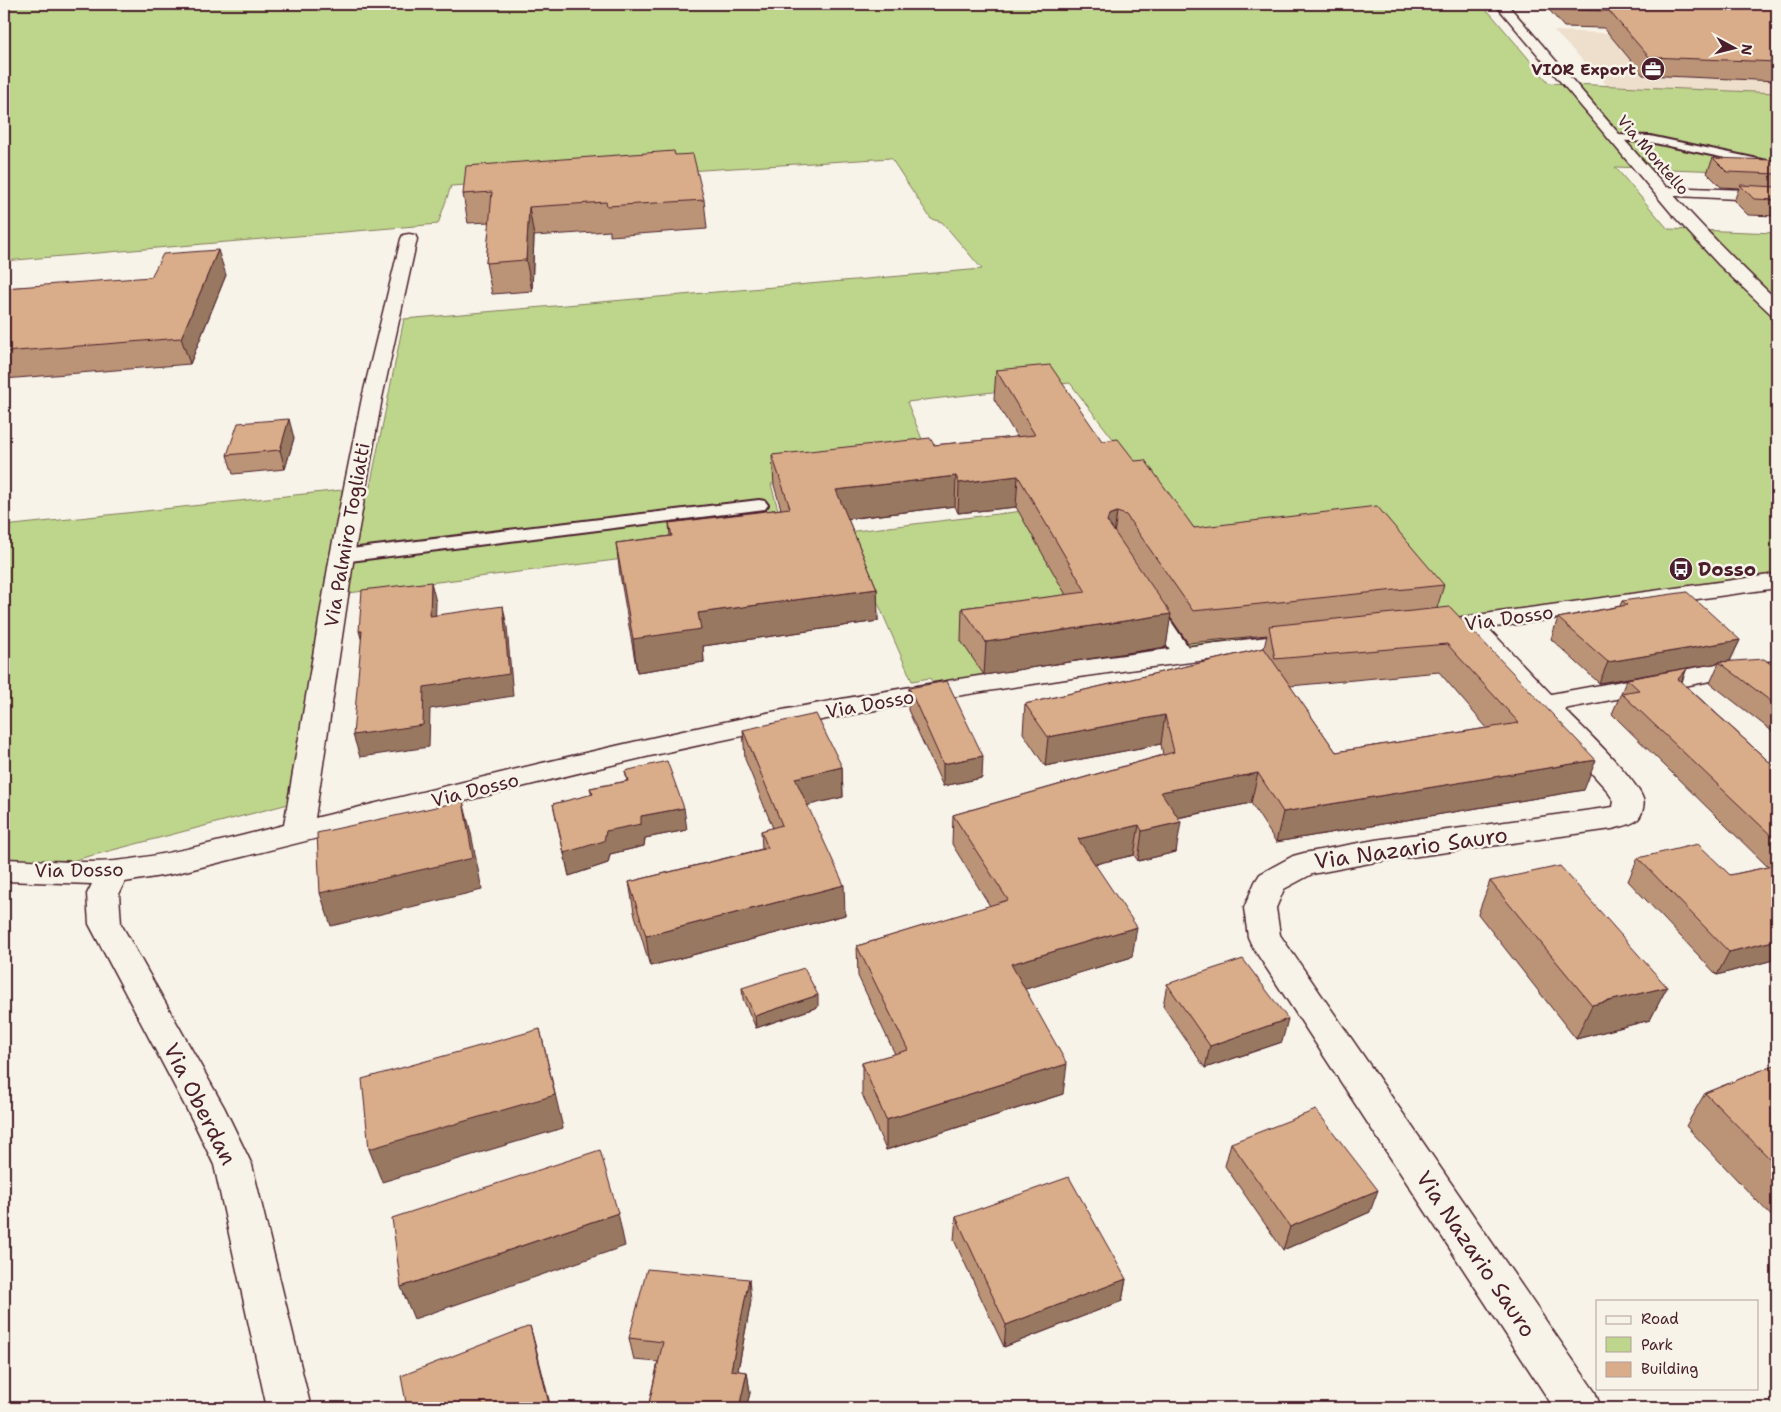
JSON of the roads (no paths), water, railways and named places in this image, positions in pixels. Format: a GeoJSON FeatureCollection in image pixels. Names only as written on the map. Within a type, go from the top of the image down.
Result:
{"type":"FeatureCollection","features":[{"type":"Feature","properties":{"kind":"street","name":"Via Montello"},"geometry":{"type":"LineString","coordinates":[[1492,4],[1505,10],[1662,192],[1725,261],[1777,310]]}},
{"type":"Feature","properties":{"kind":"street"},"geometry":{"type":"LineString","coordinates":[[1662,192],[1777,196]]}},
{"type":"Feature","properties":{"kind":"street","name":"Via Palmiro Togliatti"},"geometry":{"type":"LineString","coordinates":[[298,833],[342,556],[372,398],[409,239]]}},
{"type":"Feature","properties":{"kind":"street","name":"Via Dosso"},"geometry":{"type":"LineString","coordinates":[[1400,630],[1470,624],[1776,583]]}},
{"type":"Feature","properties":{"kind":"street","name":"Via Nazario Sauro"},"geometry":{"type":"LineString","coordinates":[[1470,624],[1616,782],[1629,800],[1627,813],[1612,819],[1374,851],[1304,864],[1271,882],[1260,908],[1264,937],[1579,1408]]}},
{"type":"Feature","properties":{"kind":"street","name":"Via Dosso"},"geometry":{"type":"LineString","coordinates":[[4,870],[64,873],[114,872],[173,863],[650,747],[774,721],[918,695],[1183,654],[1321,639]]}},
{"type":"Feature","properties":{"kind":"street"},"geometry":{"type":"LineString","coordinates":[[1544,704],[1721,672],[1777,670]]}},
{"type":"Feature","properties":{"kind":"street","name":"Via Oberdan"},"geometry":{"type":"LineString","coordinates":[[114,872],[103,894],[105,924],[211,1118],[233,1165],[289,1408]]}},
{"type":"Feature","properties":{"kind":"lane"},"geometry":{"type":"LineString","coordinates":[[1615,138],[1650,139],[1777,166]]}},
{"type":"Feature","properties":{"kind":"lane"},"geometry":{"type":"LineString","coordinates":[[342,556],[759,505]]}},
{"type":"Feature","properties":{"kind":"lane"},"geometry":{"type":"LineString","coordinates":[[1140,590],[1183,654]]}},
{"type":"Feature","properties":{"kind":"place","name":"VIOR Export"},"geometry":{"type":"Point","coordinates":[1653,69]}},
{"type":"Feature","properties":{"kind":"place","name":"Dosso"},"geometry":{"type":"Point","coordinates":[1681,569]}}]}
